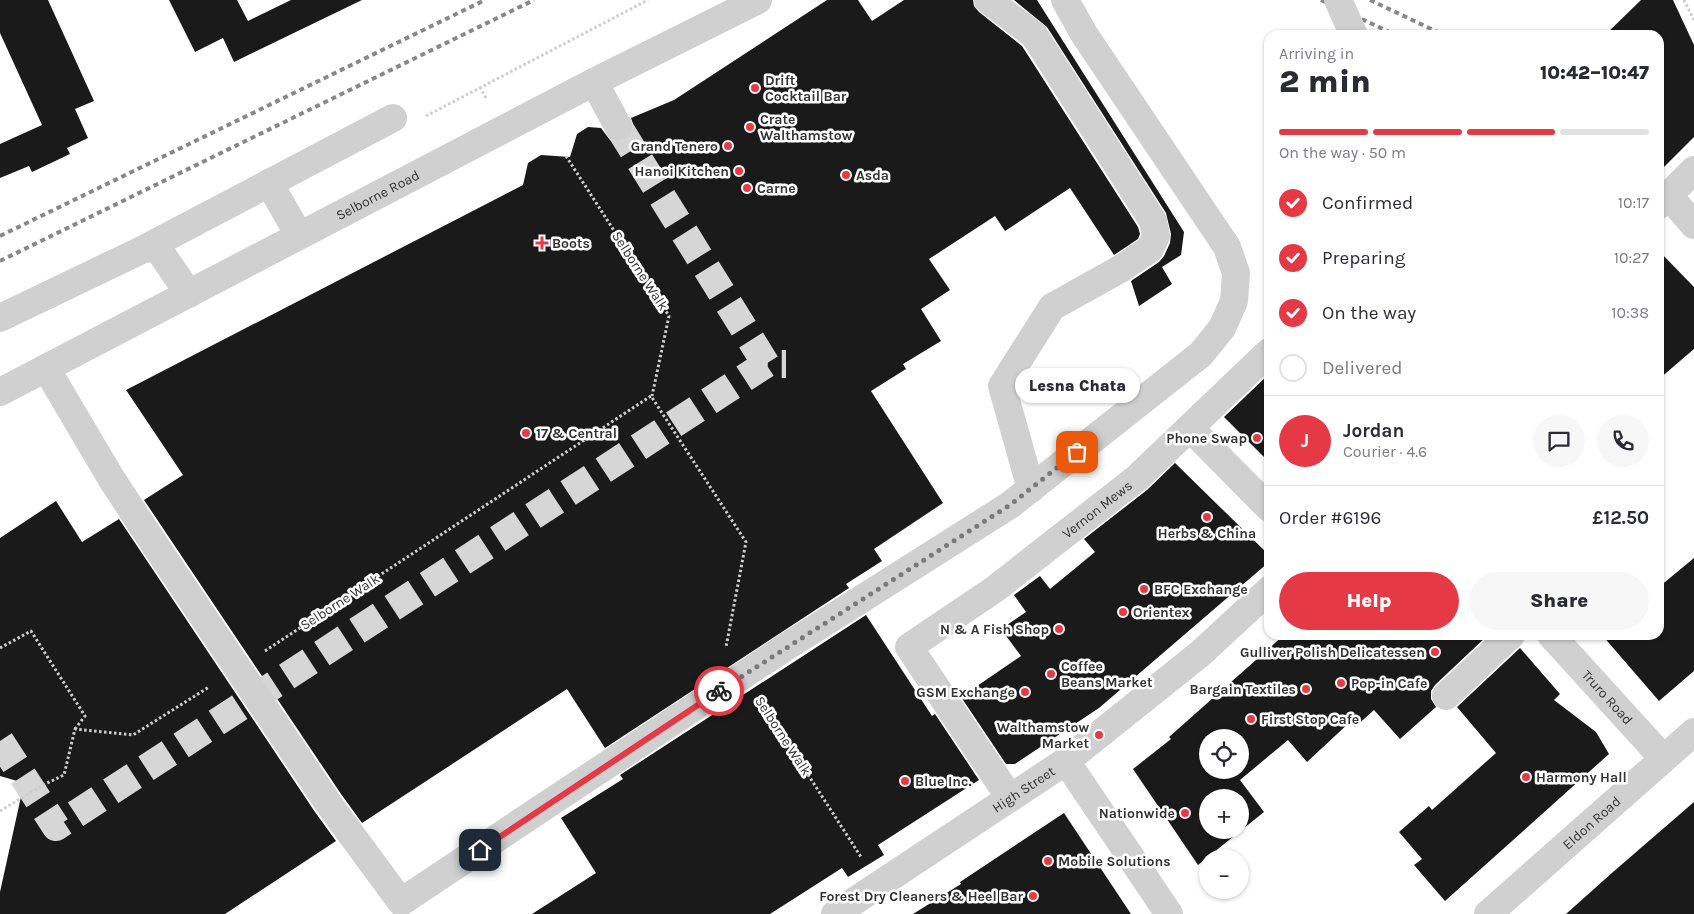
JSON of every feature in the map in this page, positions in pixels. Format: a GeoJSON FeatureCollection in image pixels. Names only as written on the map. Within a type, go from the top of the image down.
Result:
{"type":"FeatureCollection","features":[{"type":"Feature","properties":{"kind":"street","name":"Selborne Road"},"geometry":{"type":"LineString","coordinates":[[0,392],[594,82],[758,0]]}},
{"type":"Feature","properties":{"kind":"street"},"geometry":{"type":"LineString","coordinates":[[988,0],[1034,35],[1153,221],[1156,236],[1150,249],[1122,268],[1052,307],[1002,386],[1031,489]]}},
{"type":"Feature","properties":{"kind":"street"},"geometry":{"type":"LineString","coordinates":[[46,368],[111,478],[352,837],[397,908],[542,808],[789,645],[1010,505],[1201,354],[1222,328],[1234,301],[1236,273],[1227,248],[1084,34],[1065,0]]}},
{"type":"Feature","properties":{"kind":"street"},"geometry":{"type":"LineString","coordinates":[[1338,0],[1352,30]]}},
{"type":"Feature","properties":{"kind":"street"},"geometry":{"type":"LineString","coordinates":[[594,82],[618,126]]}},
{"type":"Feature","properties":{"kind":"street"},"geometry":{"type":"LineString","coordinates":[[0,318],[146,248],[393,118]]}},
{"type":"Feature","properties":{"kind":"street"},"geometry":{"type":"LineString","coordinates":[[1691,222],[1664,200],[1694,170]]}},
{"type":"Feature","properties":{"kind":"street"},"geometry":{"type":"LineString","coordinates":[[269,183],[300,235]]}},
{"type":"Feature","properties":{"kind":"street"},"geometry":{"type":"LineString","coordinates":[[146,248],[159,250],[189,294]]}},
{"type":"Feature","properties":{"kind":"street","name":"Vernon Mews"},"geometry":{"type":"LineString","coordinates":[[1010,798],[909,647],[995,589],[1137,478],[1264,357]]}},
{"type":"Feature","properties":{"kind":"street"},"geometry":{"type":"LineString","coordinates":[[1190,428],[1264,503]]}},
{"type":"Feature","properties":{"kind":"street","name":"High Street"},"geometry":{"type":"LineString","coordinates":[[835,914],[1066,761],[1201,653],[1264,595]]}},
{"type":"Feature","properties":{"kind":"street"},"geometry":{"type":"LineString","coordinates":[[1446,696],[1506,640]]}},
{"type":"Feature","properties":{"kind":"street","name":"Truro Road"},"geometry":{"type":"LineString","coordinates":[[1556,640],[1663,758]]}},
{"type":"Feature","properties":{"kind":"street","name":"Eldon Road"},"geometry":{"type":"LineString","coordinates":[[1488,914],[1694,732]]}},
{"type":"Feature","properties":{"kind":"street"},"geometry":{"type":"LineString","coordinates":[[1066,761],[1169,914]]}},
{"type":"Feature","properties":{"kind":"path"},"geometry":{"type":"LineString","coordinates":[[1684,0],[1694,20]]}},
{"type":"Feature","properties":{"kind":"path","name":"Selborne Walk"},"geometry":{"type":"LineString","coordinates":[[258,656],[652,396],[669,316],[566,156]]}},
{"type":"Feature","properties":{"kind":"path"},"geometry":{"type":"LineString","coordinates":[[652,396],[746,542],[725,646],[729,652]]}},
{"type":"Feature","properties":{"kind":"path"},"geometry":{"type":"LineString","coordinates":[[0,648],[31,631],[85,716],[75,729],[64,775],[43,785],[0,811]]}},
{"type":"Feature","properties":{"kind":"path"},"geometry":{"type":"LineString","coordinates":[[75,729],[133,735],[211,686]]}},
{"type":"Feature","properties":{"kind":"path","name":"Selborne Walk"},"geometry":{"type":"LineString","coordinates":[[761,701],[879,885]]}},
{"type":"Feature","properties":{"kind":"building"},"geometry":{"type":"Polygon","coordinates":[[[0,0],[48,0],[94,101],[75,109],[88,138],[67,148],[70,154],[32,172],[29,166],[0,178],[0,144],[42,125],[0,33],[0,0]]]}},
{"type":"Feature","properties":{"kind":"building"},"geometry":{"type":"Polygon","coordinates":[[[169,0],[237,0],[248,21],[291,0],[362,0],[234,62],[223,38],[195,52],[169,0]]]}},
{"type":"Feature","properties":{"kind":"building","name":"17 & Central"},"geometry":{"type":"Polygon","coordinates":[[[827,0],[858,0],[872,21],[904,0],[973,0],[974,6],[979,12],[1022,46],[1138,227],[1140,234],[1138,239],[1114,255],[1070,188],[1005,231],[995,216],[929,259],[950,290],[921,309],[941,341],[903,364],[906,369],[871,391],[943,503],[874,549],[882,561],[846,584],[849,588],[605,748],[567,689],[362,823],[144,500],[183,475],[126,390],[523,185],[528,163],[541,155],[570,157],[577,134],[588,127],[601,128],[610,140],[618,142],[626,139],[632,134],[634,127],[631,118],[674,100],[827,0]]]}},
{"type":"Feature","properties":{"kind":"building"},"geometry":{"type":"Polygon","coordinates":[[[1014,0],[1037,0],[1184,232],[1181,255],[1162,267],[1172,284],[1139,306],[1131,281],[1159,262],[1164,256],[1170,243],[1171,234],[1166,213],[1047,27],[1014,0]]]}},
{"type":"Feature","properties":{"kind":"building"},"geometry":{"type":"Polygon","coordinates":[[[1641,0],[1673,0],[1694,45],[1694,137],[1664,167],[1664,30],[1610,30],[1641,0]]]}},
{"type":"Feature","properties":{"kind":"building"},"geometry":{"type":"Polygon","coordinates":[[[1664,256],[1694,287],[1694,349],[1664,375],[1664,256]]]}},
{"type":"Feature","properties":{"kind":"building","name":"Phone Swap"},"geometry":{"type":"Polygon","coordinates":[[[1264,379],[1264,457],[1224,417],[1264,379]]]}},
{"type":"Feature","properties":{"kind":"building"},"geometry":{"type":"Polygon","coordinates":[[[1175,463],[1264,550],[1264,566],[1099,708],[1015,764],[1006,764],[961,697],[1021,656],[1001,629],[1026,612],[1014,595],[1040,576],[1050,589],[1095,552],[1084,539],[1147,490],[1175,463]]]}},
{"type":"Feature","properties":{"kind":"building"},"geometry":{"type":"Polygon","coordinates":[[[56,501],[82,542],[119,519],[336,841],[225,914],[0,914],[0,892],[24,783],[0,776],[0,538],[56,501]]]}},
{"type":"Feature","properties":{"kind":"building"},"geometry":{"type":"Polygon","coordinates":[[[1694,558],[1694,671],[1659,701],[1606,640],[1664,640],[1664,583],[1694,558]]]}},
{"type":"Feature","properties":{"kind":"building"},"geometry":{"type":"Polygon","coordinates":[[[866,615],[932,716],[935,714],[979,780],[878,845],[884,855],[848,877],[842,868],[770,914],[532,914],[596,873],[561,818],[623,779],[620,775],[866,615]]]}},
{"type":"Feature","properties":{"kind":"building"},"geometry":{"type":"Polygon","coordinates":[[[1278,640],[1483,640],[1435,685],[1431,691],[1431,699],[1436,707],[1400,739],[1374,710],[1355,727],[1350,722],[1307,762],[1288,740],[1249,772],[1249,729],[1199,729],[1199,779],[1241,779],[1240,780],[1247,789],[1199,789],[1199,839],[1230,839],[1218,849],[1199,849],[1198,865],[1133,769],[1171,739],[1169,737],[1278,640]]]}},
{"type":"Feature","properties":{"kind":"building"},"geometry":{"type":"Polygon","coordinates":[[[1520,648],[1560,694],[1554,700],[1596,732],[1609,754],[1445,901],[1414,865],[1422,859],[1399,832],[1429,806],[1432,810],[1496,753],[1457,707],[1520,648]]]}},
{"type":"Feature","properties":{"kind":"building"},"geometry":{"type":"Polygon","coordinates":[[[1249,792],[1264,812],[1249,824],[1249,792]]]}},
{"type":"Feature","properties":{"kind":"building"},"geometry":{"type":"Polygon","coordinates":[[[1694,802],[1694,914],[1566,914],[1613,872],[1694,802]]]}},
{"type":"Feature","properties":{"kind":"building"},"geometry":{"type":"Polygon","coordinates":[[[1064,813],[1131,914],[913,914],[961,884],[960,882],[1064,813]]]}},
{"type":"Feature","properties":{"kind":"tunnel"},"geometry":{"type":"LineString","coordinates":[[618,126],[766,364]]}},
{"type":"Feature","properties":{"kind":"tunnel"},"geometry":{"type":"LineString","coordinates":[[0,741],[56,827],[766,364],[786,364]]}},
{"type":"Feature","properties":{"kind":"railway"},"geometry":{"type":"LineString","coordinates":[[0,236],[485,0]]}},
{"type":"Feature","properties":{"kind":"railway"},"geometry":{"type":"LineString","coordinates":[[0,261],[534,0]]}},
{"type":"Feature","properties":{"kind":"railway"},"geometry":{"type":"LineString","coordinates":[[1321,0],[1385,30]]}},
{"type":"Feature","properties":{"kind":"railway"},"geometry":{"type":"LineString","coordinates":[[1370,0],[1433,30]]}},
{"type":"Feature","properties":{"kind":"way so far"},"geometry":{"type":"LineString","coordinates":[[719,691],[1010,505],[1077,452]]}},
{"type":"Feature","properties":{"kind":"place","name":"Drift Cocktail Bar"},"geometry":{"type":"Point","coordinates":[755,88]}},
{"type":"Feature","properties":{"kind":"place","name":"Crate Walthamstow"},"geometry":{"type":"Point","coordinates":[750,127]}},
{"type":"Feature","properties":{"kind":"place","name":"Grand Tenero"},"geometry":{"type":"Point","coordinates":[728,146]}},
{"type":"Feature","properties":{"kind":"place","name":"Hanoi Kitchen"},"geometry":{"type":"Point","coordinates":[739,171]}},
{"type":"Feature","properties":{"kind":"place","name":"Asda"},"geometry":{"type":"Point","coordinates":[846,175]}},
{"type":"Feature","properties":{"kind":"place","name":"Carne"},"geometry":{"type":"Point","coordinates":[747,188]}},
{"type":"Feature","properties":{"kind":"place","name":"Boots"},"geometry":{"type":"Point","coordinates":[542,243]}},
{"type":"Feature","properties":{"kind":"place","name":"17 & Central"},"geometry":{"type":"Point","coordinates":[526,433]}},
{"type":"Feature","properties":{"kind":"place","name":"Phone Swap"},"geometry":{"type":"Point","coordinates":[1257,438]}},
{"type":"Feature","properties":{"kind":"place","name":"Lesna Chata"},"geometry":{"type":"Point","coordinates":[1077,452]}},
{"type":"Feature","properties":{"kind":"place","name":"Herbs & China"},"geometry":{"type":"Point","coordinates":[1207,517]}},
{"type":"Feature","properties":{"kind":"place","name":"BFC Exchange"},"geometry":{"type":"Point","coordinates":[1144,589]}},
{"type":"Feature","properties":{"kind":"place","name":"Orientex"},"geometry":{"type":"Point","coordinates":[1123,612]}},
{"type":"Feature","properties":{"kind":"place","name":"N & A Fish Shop"},"geometry":{"type":"Point","coordinates":[1059,629]}},
{"type":"Feature","properties":{"kind":"place","name":"Gulliver Polish Delicatessen"},"geometry":{"type":"Point","coordinates":[1435,652]}},
{"type":"Feature","properties":{"kind":"place","name":"Coffee Beans Market"},"geometry":{"type":"Point","coordinates":[1051,674]}},
{"type":"Feature","properties":{"kind":"place","name":"Pop-in Cafe"},"geometry":{"type":"Point","coordinates":[1341,683]}},
{"type":"Feature","properties":{"kind":"place","name":"Bargain Textiles"},"geometry":{"type":"Point","coordinates":[1306,689]}},
{"type":"Feature","properties":{"kind":"place","name":"GSM Exchange"},"geometry":{"type":"Point","coordinates":[1025,692]}},
{"type":"Feature","properties":{"kind":"place","name":"First Stop Cafe"},"geometry":{"type":"Point","coordinates":[1251,719]}},
{"type":"Feature","properties":{"kind":"place","name":"Walthamstow Market"},"geometry":{"type":"Point","coordinates":[1099,735]}},
{"type":"Feature","properties":{"kind":"place","name":"Harmony Hall"},"geometry":{"type":"Point","coordinates":[1526,777]}},
{"type":"Feature","properties":{"kind":"place","name":"Blue Inc."},"geometry":{"type":"Point","coordinates":[905,781]}},
{"type":"Feature","properties":{"kind":"place","name":"Nationwide"},"geometry":{"type":"Point","coordinates":[1185,813]}},
{"type":"Feature","properties":{"kind":"place","name":"Mobile Solutions"},"geometry":{"type":"Point","coordinates":[1048,861]}},
{"type":"Feature","properties":{"kind":"place","name":"Forest Dry Cleaners & Heel Bar"},"geometry":{"type":"Point","coordinates":[1033,896]}},
{"type":"Feature","properties":{"kind":"route"},"geometry":{"type":"LineString","coordinates":[[480,850],[719,691]]}}]}
